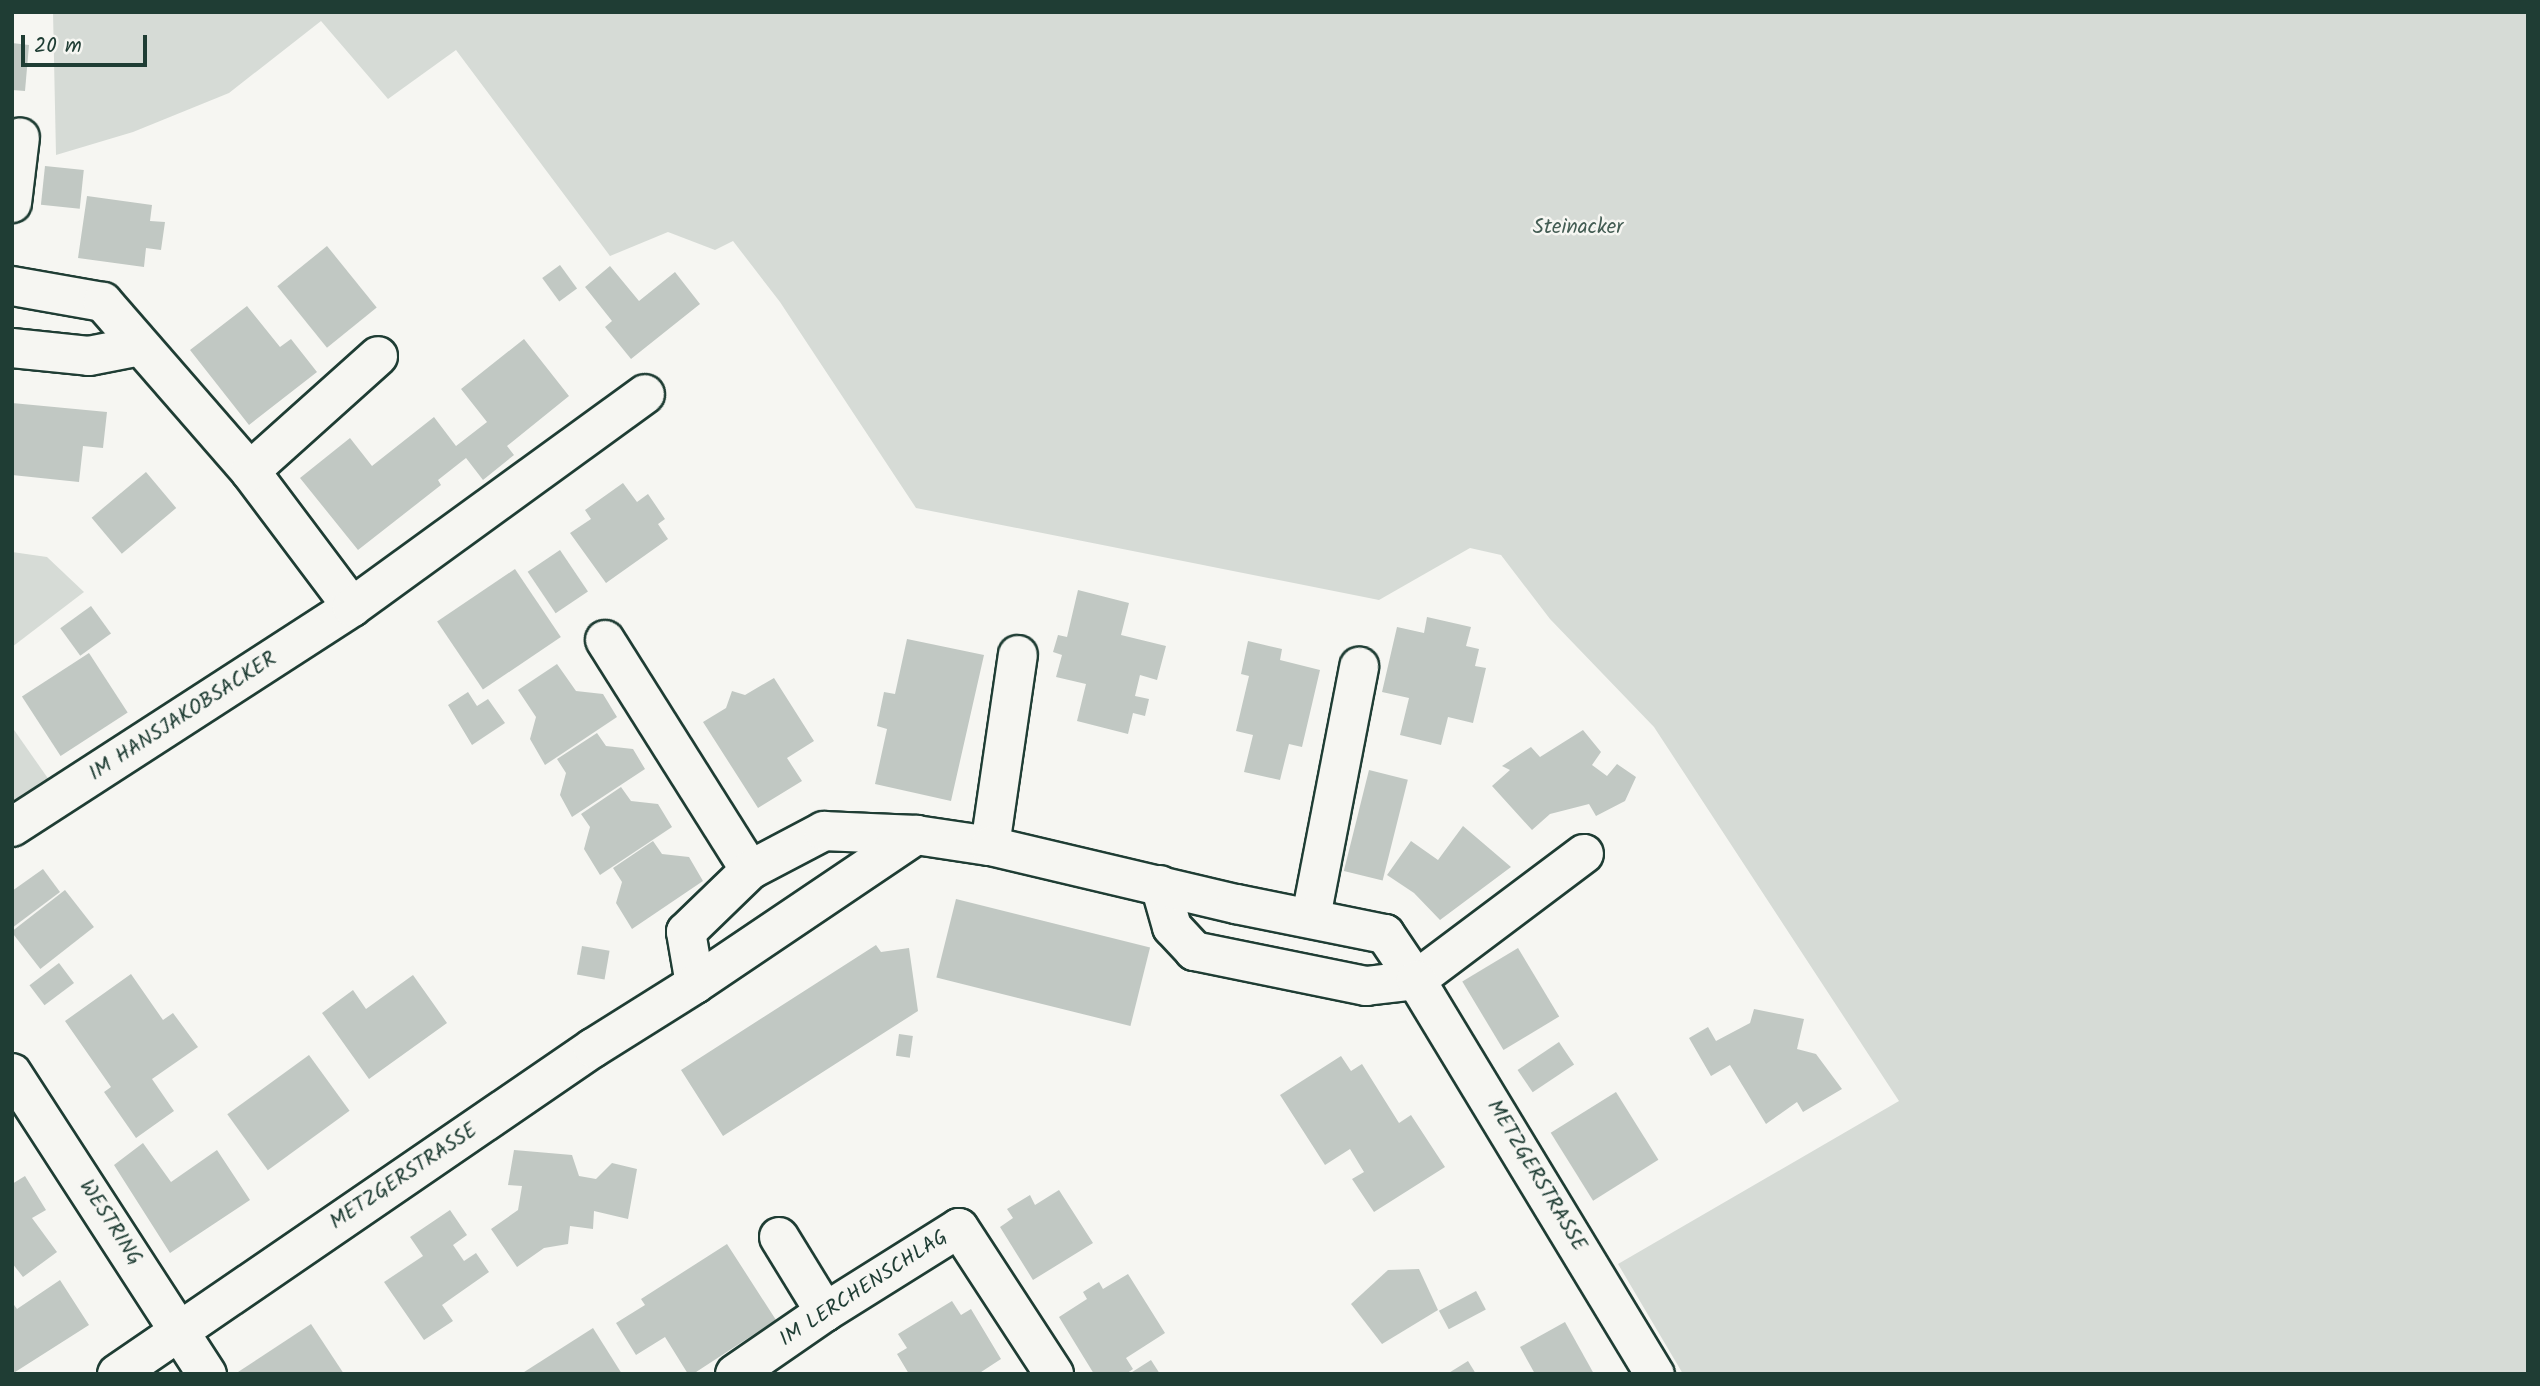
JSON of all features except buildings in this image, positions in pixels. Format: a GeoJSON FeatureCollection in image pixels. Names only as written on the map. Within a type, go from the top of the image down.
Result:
{"type":"FeatureCollection","features":[{"type":"Feature","properties":{"kind":"street"},"geometry":{"type":"LineString","coordinates":[[12,203],[20,137]]}},
{"type":"Feature","properties":{"kind":"street"},"geometry":{"type":"LineString","coordinates":[[12,286],[103,302],[250,471],[352,607]]}},
{"type":"Feature","properties":{"kind":"street"},"geometry":{"type":"LineString","coordinates":[[12,348],[89,356],[140,346]]}},
{"type":"Feature","properties":{"kind":"street"},"geometry":{"type":"LineString","coordinates":[[250,471],[378,356]]}},
{"type":"Feature","properties":{"kind":"street","name":"IM HANSJAKOBSACKER"},"geometry":{"type":"LineString","coordinates":[[12,827],[352,607],[645,394]]}},
{"type":"Feature","properties":{"kind":"street"},"geometry":{"type":"LineString","coordinates":[[605,640],[750,870]]}},
{"type":"Feature","properties":{"kind":"street"},"geometry":{"type":"LineString","coordinates":[[990,846],[1018,654]]}},
{"type":"Feature","properties":{"kind":"street"},"geometry":{"type":"LineString","coordinates":[[1311,917],[1359,667]]}},
{"type":"Feature","properties":{"kind":"street","name":"METZGERSTRASSE"},"geometry":{"type":"LineString","coordinates":[[695,984],[686,932],[750,870],[824,831],[916,835],[990,846],[1236,904],[1385,934],[1416,980],[1656,1374]]}},
{"type":"Feature","properties":{"kind":"street","name":"METZGERSTRASSE"},"geometry":{"type":"LineString","coordinates":[[117,1374],[621,1029],[695,984],[916,835]]}},
{"type":"Feature","properties":{"kind":"street"},"geometry":{"type":"LineString","coordinates":[[1160,885],[1172,927],[1194,951],[1366,986],[1416,980],[1584,854]]}},
{"type":"Feature","properties":{"kind":"street","name":"WESTRING"},"geometry":{"type":"LineString","coordinates":[[12,1073],[207,1374]]}},
{"type":"Feature","properties":{"kind":"street","name":"IM LERCHENSCHLAG"},"geometry":{"type":"LineString","coordinates":[[735,1374],[825,1312],[959,1228],[1054,1374]]}},
{"type":"Feature","properties":{"kind":"street"},"geometry":{"type":"LineString","coordinates":[[779,1237],[825,1312]]}},
{"type":"Feature","properties":{"kind":"green space","name":"Steinacker"},"geometry":{"type":"Polygon","coordinates":[[[53,12],[2528,12],[2528,1374],[1683,1374],[1618,1264],[1899,1101],[1654,727],[1550,619],[1501,555],[1470,548],[1379,600],[916,508],[780,302],[733,241],[715,250],[668,232],[610,256],[456,50],[388,99],[321,21],[229,93],[133,132],[56,155],[53,12]]]}},
{"type":"Feature","properties":{"kind":"green space"},"geometry":{"type":"Polygon","coordinates":[[[12,552],[47,557],[84,592],[12,647],[12,552]]]}},
{"type":"Feature","properties":{"kind":"green space"},"geometry":{"type":"Polygon","coordinates":[[[12,727],[54,787],[12,813],[12,727]]]}}]}
